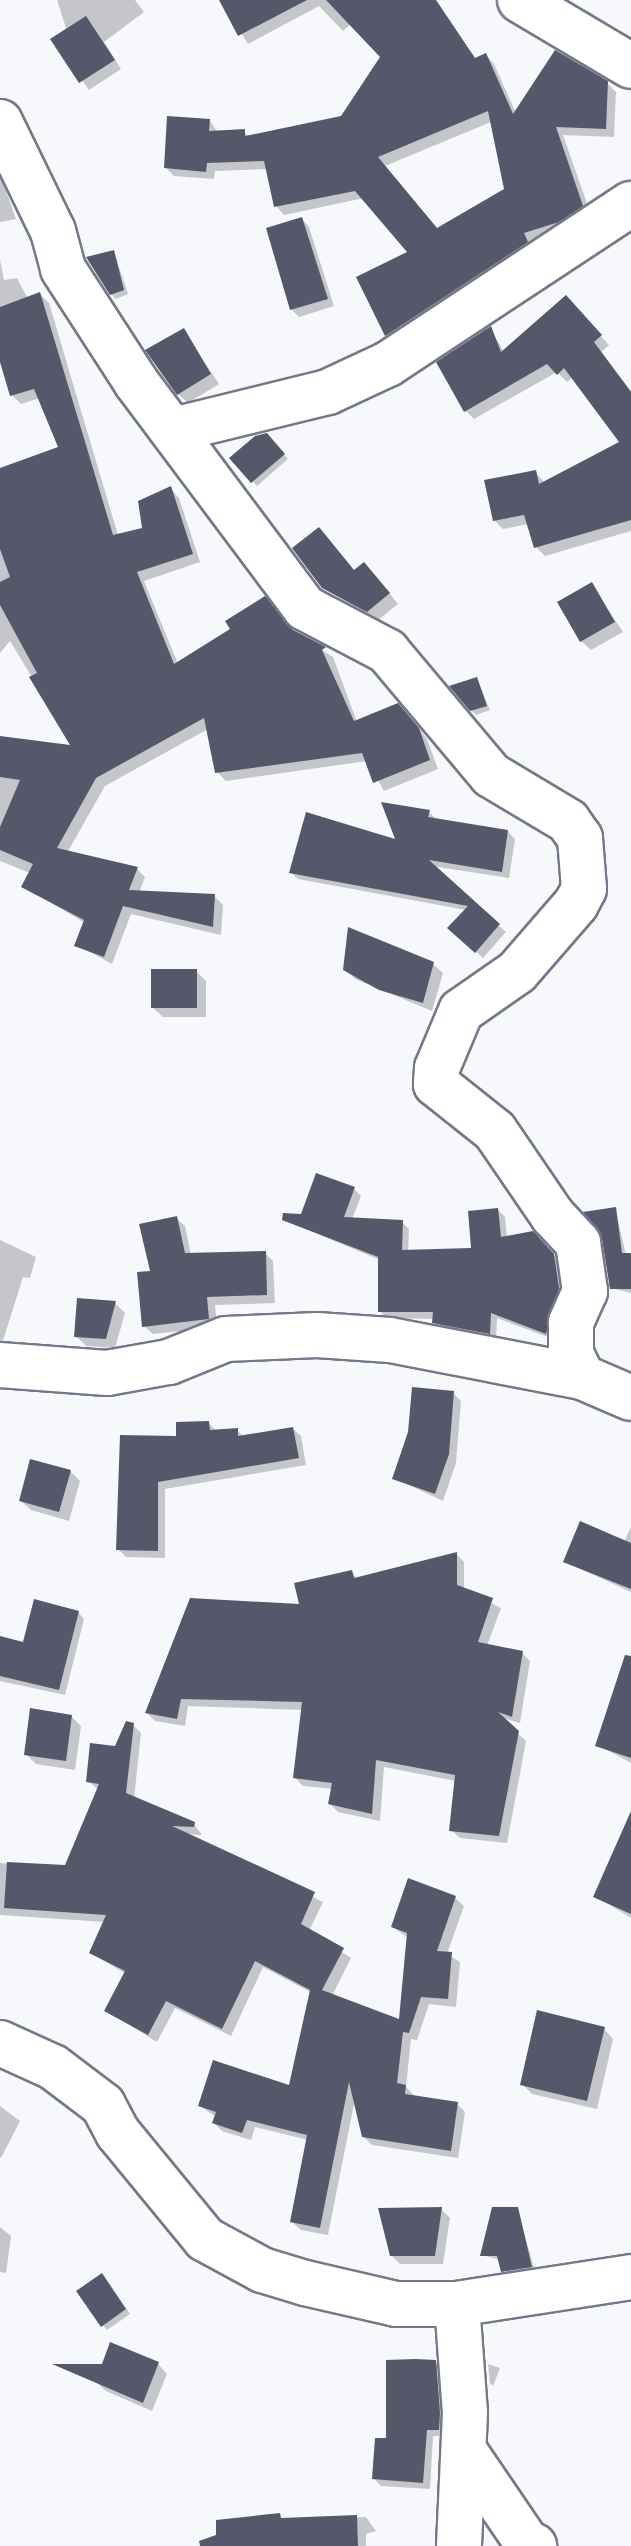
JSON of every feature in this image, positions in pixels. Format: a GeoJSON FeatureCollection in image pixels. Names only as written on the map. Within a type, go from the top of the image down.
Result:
{"type":"FeatureCollection","features":[{"type":"Feature","properties":{"kind":"street"},"geometry":{"type":"LineString","coordinates":[[520,0],[631,66]]}},
{"type":"Feature","properties":{"kind":"street"},"geometry":{"type":"LineString","coordinates":[[0,122],[53,231],[63,269],[173,430],[305,608],[387,651],[491,775],[568,821],[580,838],[584,889],[576,904],[517,972],[461,1011],[437,1068],[436,1084],[495,1131],[553,1216],[578,1243],[585,1291],[571,1323],[571,1354],[582,1377]]}},
{"type":"Feature","properties":{"kind":"street"},"geometry":{"type":"LineString","coordinates":[[173,430],[328,392],[388,364],[631,204]]}},
{"type":"Feature","properties":{"kind":"street"},"geometry":{"type":"LineString","coordinates":[[0,1365],[107,1373],[169,1362],[226,1339],[317,1335],[390,1340],[582,1377],[631,1398]]}},
{"type":"Feature","properties":{"kind":"street"},"geometry":{"type":"LineString","coordinates":[[0,2043],[53,2067],[103,2105],[118,2133],[205,2239],[262,2270],[396,2304],[457,2304],[631,2277]]}},
{"type":"Feature","properties":{"kind":"street"},"geometry":{"type":"LineString","coordinates":[[457,2304],[465,2452],[459,2546]]}},
{"type":"Feature","properties":{"kind":"street"},"geometry":{"type":"LineString","coordinates":[[465,2452],[527,2543],[534,2546]]}},
{"type":"Feature","properties":{"kind":"building"},"geometry":{"type":"Polygon","coordinates":[[[219,0],[307,0],[238,36],[219,0]]]}},
{"type":"Feature","properties":{"kind":"building"},"geometry":{"type":"Polygon","coordinates":[[[326,0],[436,0],[475,58],[486,53],[513,114],[555,50],[608,81],[606,129],[556,127],[583,206],[559,222],[524,233],[528,242],[385,336],[356,277],[407,252],[355,191],[274,207],[264,161],[207,163],[206,172],[164,168],[167,116],[210,119],[209,131],[245,129],[245,136],[341,116],[380,57],[326,0]],[[488,111],[378,157],[437,228],[504,189],[488,111]]]}},
{"type":"Feature","properties":{"kind":"building"},"geometry":{"type":"Polygon","coordinates":[[[86,16],[115,60],[79,83],[50,39],[86,16]]]}},
{"type":"Feature","properties":{"kind":"building"},"geometry":{"type":"Polygon","coordinates":[[[302,217],[328,299],[290,310],[266,228],[302,217]]]}},
{"type":"Feature","properties":{"kind":"building"},"geometry":{"type":"Polygon","coordinates":[[[114,250],[124,290],[110,295],[86,257],[114,250]]]}},
{"type":"Feature","properties":{"kind":"building"},"geometry":{"type":"Polygon","coordinates":[[[40,292],[113,535],[142,528],[138,501],[171,486],[193,554],[137,572],[174,664],[230,629],[225,621],[265,596],[293,630],[326,647],[322,650],[354,721],[398,703],[419,728],[430,760],[373,783],[362,753],[215,773],[204,718],[96,778],[57,848],[138,867],[129,890],[215,894],[213,927],[123,906],[104,957],[74,946],[84,920],[21,887],[33,864],[0,850],[0,827],[20,780],[0,777],[0,736],[70,745],[29,677],[37,673],[0,605],[0,582],[10,577],[0,549],[0,468],[58,447],[34,389],[10,396],[0,362],[0,307],[40,292]]]}},
{"type":"Feature","properties":{"kind":"building"},"geometry":{"type":"Polygon","coordinates":[[[566,295],[602,335],[594,342],[631,392],[631,520],[534,548],[524,515],[493,521],[484,480],[536,470],[539,484],[619,442],[564,368],[557,375],[547,364],[464,412],[436,362],[491,326],[501,352],[566,295]]]}},
{"type":"Feature","properties":{"kind":"building"},"geometry":{"type":"Polygon","coordinates":[[[184,328],[211,374],[177,395],[145,350],[184,328]]]}},
{"type":"Feature","properties":{"kind":"building"},"geometry":{"type":"Polygon","coordinates":[[[267,433],[285,454],[251,483],[229,458],[255,436],[267,433]]]}},
{"type":"Feature","properties":{"kind":"building"},"geometry":{"type":"Polygon","coordinates":[[[319,527],[354,570],[364,562],[390,593],[367,612],[322,588],[292,548],[319,527]]]}},
{"type":"Feature","properties":{"kind":"building"},"geometry":{"type":"Polygon","coordinates":[[[592,582],[615,622],[580,642],[557,602],[592,582]]]}},
{"type":"Feature","properties":{"kind":"building"},"geometry":{"type":"Polygon","coordinates":[[[477,677],[487,706],[470,711],[449,686],[477,677]]]}},
{"type":"Feature","properties":{"kind":"building"},"geometry":{"type":"Polygon","coordinates":[[[381,802],[430,810],[428,817],[508,830],[502,872],[429,860],[500,924],[475,953],[447,928],[468,906],[289,873],[306,812],[395,839],[381,802]]]}},
{"type":"Feature","properties":{"kind":"building"},"geometry":{"type":"Polygon","coordinates":[[[348,927],[434,962],[423,1003],[379,990],[343,970],[348,927]]]}},
{"type":"Feature","properties":{"kind":"building"},"geometry":{"type":"Polygon","coordinates":[[[151,969],[197,969],[197,1008],[151,1008],[151,969]]]}},
{"type":"Feature","properties":{"kind":"building"},"geometry":{"type":"Polygon","coordinates":[[[316,1173],[355,1187],[344,1217],[403,1220],[402,1250],[471,1248],[468,1211],[498,1208],[501,1237],[533,1231],[554,1254],[559,1288],[546,1334],[491,1313],[490,1334],[432,1323],[433,1312],[378,1312],[378,1257],[282,1220],[283,1213],[301,1214],[316,1173]]]}},
{"type":"Feature","properties":{"kind":"building"},"geometry":{"type":"Polygon","coordinates":[[[616,1207],[622,1253],[631,1253],[631,1289],[610,1289],[602,1239],[583,1212],[616,1207]]]}},
{"type":"Feature","properties":{"kind":"building"},"geometry":{"type":"Polygon","coordinates":[[[177,1216],[185,1253],[266,1251],[267,1295],[207,1297],[209,1319],[142,1327],[137,1272],[150,1271],[139,1224],[177,1216]]]}},
{"type":"Feature","properties":{"kind":"building"},"geometry":{"type":"Polygon","coordinates":[[[77,1298],[116,1301],[106,1339],[74,1337],[77,1298]]]}},
{"type":"Feature","properties":{"kind":"building"},"geometry":{"type":"Polygon","coordinates":[[[412,1387],[454,1391],[449,1454],[435,1494],[392,1479],[408,1432],[412,1387]]]}},
{"type":"Feature","properties":{"kind":"building"},"geometry":{"type":"Polygon","coordinates":[[[209,1421],[210,1430],[238,1428],[238,1436],[293,1427],[299,1458],[158,1482],[158,1551],[116,1550],[120,1435],[176,1436],[176,1422],[209,1421]]]}},
{"type":"Feature","properties":{"kind":"building"},"geometry":{"type":"Polygon","coordinates":[[[30,1459],[71,1470],[59,1512],[19,1501],[30,1459]]]}},
{"type":"Feature","properties":{"kind":"building"},"geometry":{"type":"Polygon","coordinates":[[[580,1521],[631,1543],[631,1589],[563,1562],[580,1521]]]}},
{"type":"Feature","properties":{"kind":"building"},"geometry":{"type":"Polygon","coordinates":[[[457,1552],[457,1585],[493,1598],[478,1642],[523,1651],[512,1717],[498,1712],[519,1731],[499,1836],[449,1831],[455,1775],[376,1760],[372,1814],[328,1804],[332,1783],[293,1778],[302,1702],[181,1699],[177,1719],[145,1713],[190,1598],[299,1604],[294,1583],[352,1570],[354,1578],[457,1552]]]}},
{"type":"Feature","properties":{"kind":"building"},"geometry":{"type":"Polygon","coordinates":[[[34,1599],[79,1611],[59,1690],[0,1676],[0,1636],[23,1642],[34,1599]]]}},
{"type":"Feature","properties":{"kind":"building"},"geometry":{"type":"Polygon","coordinates":[[[625,1655],[631,1656],[631,1758],[595,1746],[625,1655]]]}},
{"type":"Feature","properties":{"kind":"building"},"geometry":{"type":"Polygon","coordinates":[[[30,1708],[72,1715],[66,1761],[24,1755],[30,1708]]]}},
{"type":"Feature","properties":{"kind":"building"},"geometry":{"type":"Polygon","coordinates":[[[126,1721],[134,1723],[126,1793],[195,1822],[194,1827],[172,1826],[315,1892],[301,1924],[344,1948],[322,1990],[399,2019],[407,1933],[391,1927],[408,1878],[456,1896],[437,1951],[452,1952],[448,1999],[421,1997],[409,2033],[403,2032],[397,2083],[406,2085],[405,2094],[458,2102],[451,2151],[362,2137],[349,2082],[320,2228],[290,2222],[307,2135],[247,2120],[242,2133],[212,2123],[216,2112],[198,2106],[213,2060],[289,2085],[310,1990],[255,1961],[222,2029],[166,2001],[148,2035],[104,2011],[125,1971],[89,1953],[106,1915],[4,1908],[7,1862],[65,1865],[99,1784],[86,1782],[90,1743],[115,1746],[126,1721]]]}},
{"type":"Feature","properties":{"kind":"building"},"geometry":{"type":"Polygon","coordinates":[[[631,1811],[631,1914],[593,1897],[631,1811]]]}},
{"type":"Feature","properties":{"kind":"building"},"geometry":{"type":"Polygon","coordinates":[[[537,2010],[605,2027],[587,2101],[520,2085],[537,2010]]]}},
{"type":"Feature","properties":{"kind":"building"},"geometry":{"type":"Polygon","coordinates":[[[442,2207],[435,2256],[390,2256],[378,2208],[442,2207]]]}},
{"type":"Feature","properties":{"kind":"building"},"geometry":{"type":"Polygon","coordinates":[[[492,2207],[518,2207],[532,2267],[501,2272],[497,2256],[480,2256],[492,2207]]]}},
{"type":"Feature","properties":{"kind":"building"},"geometry":{"type":"Polygon","coordinates":[[[102,2273],[126,2309],[101,2327],[76,2291],[102,2273]]]}},
{"type":"Feature","properties":{"kind":"building"},"geometry":{"type":"Polygon","coordinates":[[[110,2342],[159,2362],[143,2403],[52,2364],[102,2364],[110,2342]]]}},
{"type":"Feature","properties":{"kind":"building"},"geometry":{"type":"Polygon","coordinates":[[[386,2360],[436,2360],[440,2413],[439,2430],[427,2430],[423,2483],[372,2479],[375,2438],[386,2438],[386,2360]]]}},
{"type":"Feature","properties":{"kind":"building"},"geometry":{"type":"Polygon","coordinates":[[[280,2513],[281,2518],[357,2515],[358,2546],[200,2546],[199,2541],[216,2535],[216,2520],[280,2513]]]}}]}
